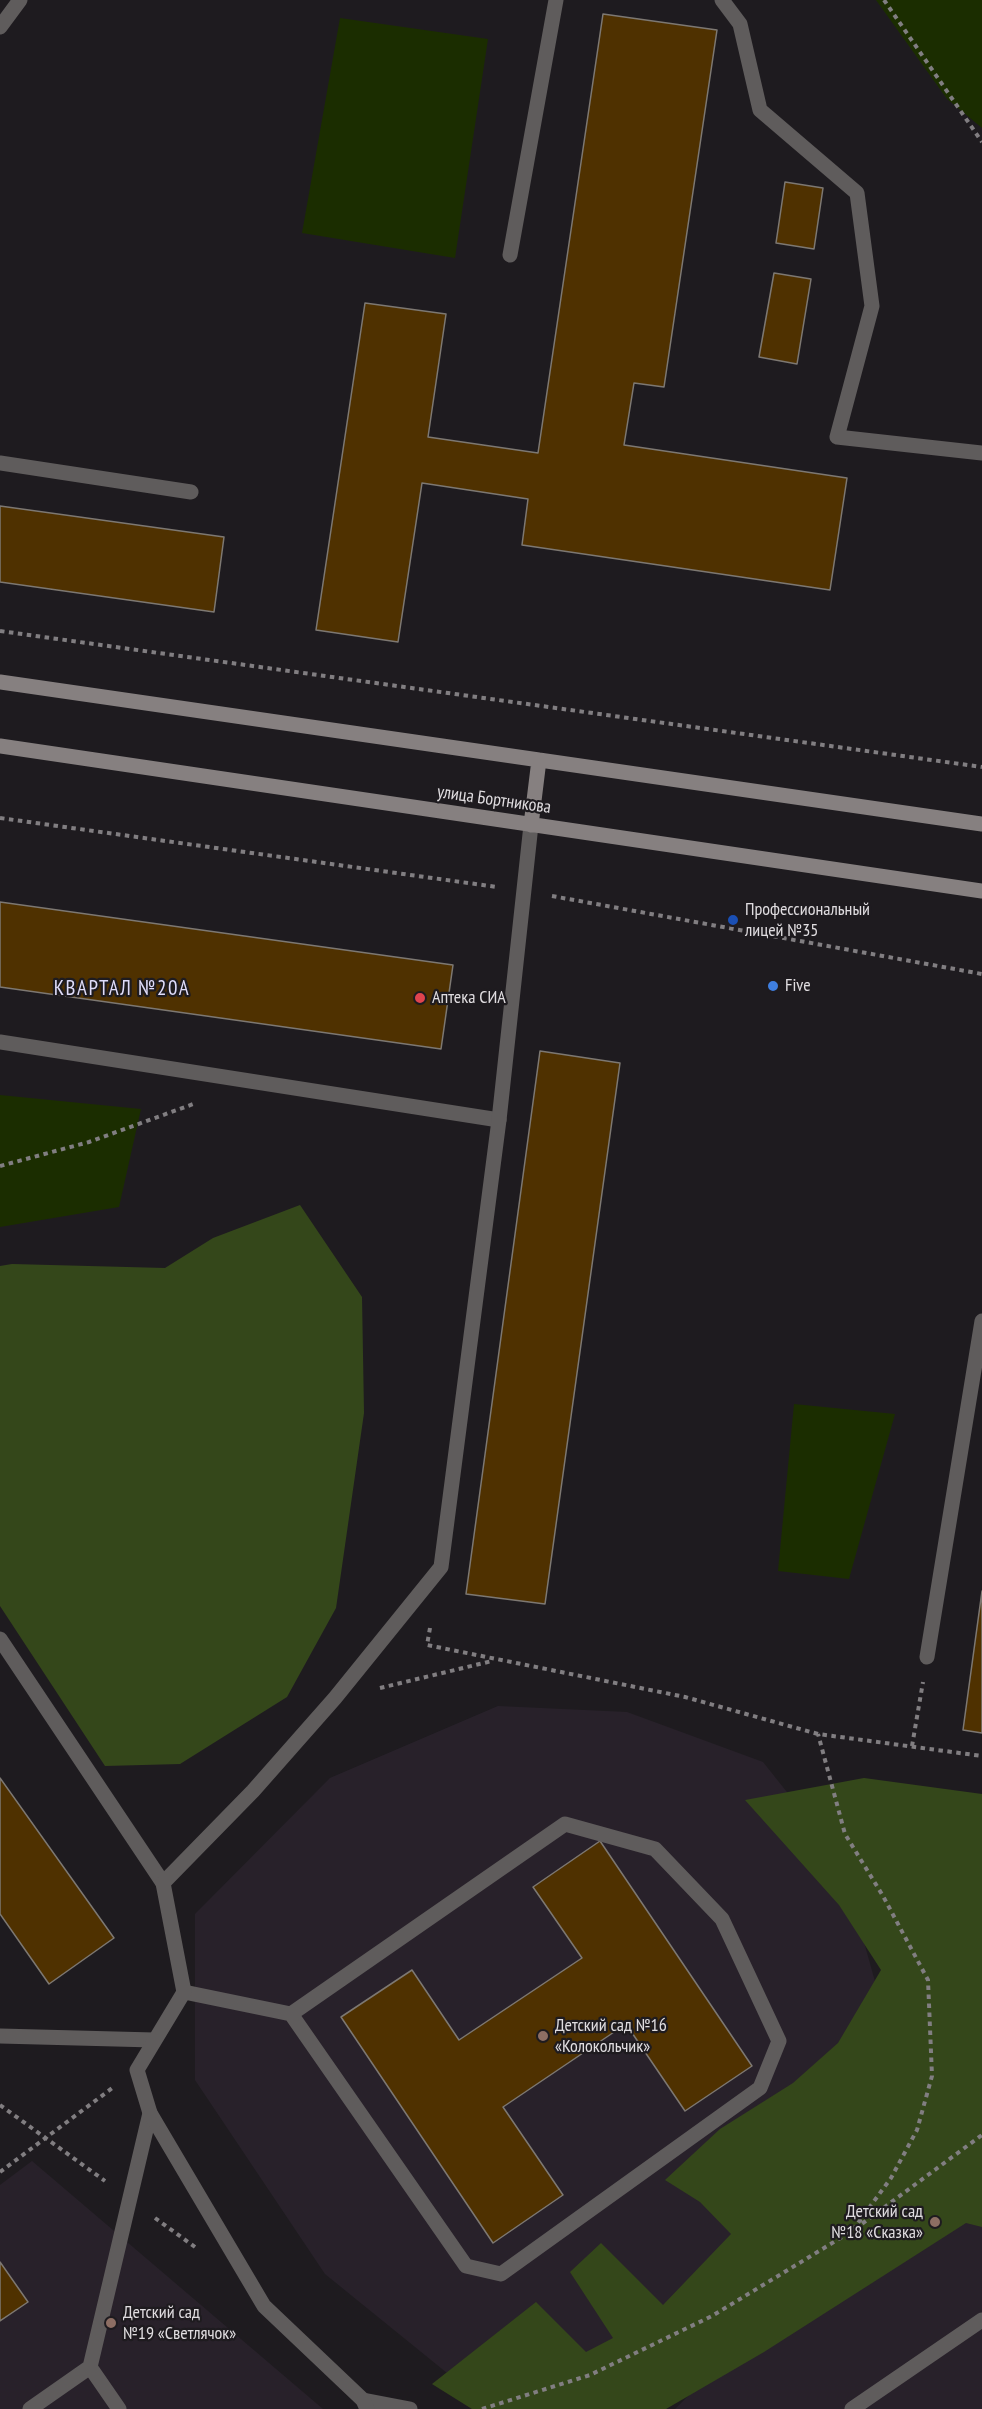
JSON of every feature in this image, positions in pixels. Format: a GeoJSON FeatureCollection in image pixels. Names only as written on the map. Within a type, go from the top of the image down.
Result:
{"type":"FeatureCollection","features":[{"type":"Feature","properties":{"kind":"main road"},"geometry":{"type":"LineString","coordinates":[[0,682],[982,824]]}},
{"type":"Feature","properties":{"kind":"main road","name":"улица Бортникова"},"geometry":{"type":"LineString","coordinates":[[0,746],[982,891]]}},
{"type":"Feature","properties":{"kind":"main road"},"geometry":{"type":"LineString","coordinates":[[531,825],[538,760]]}},
{"type":"Feature","properties":{"kind":"street"},"geometry":{"type":"LineString","coordinates":[[0,27],[20,0]]}},
{"type":"Feature","properties":{"kind":"street"},"geometry":{"type":"LineString","coordinates":[[510,255],[556,0]]}},
{"type":"Feature","properties":{"kind":"street"},"geometry":{"type":"LineString","coordinates":[[722,0],[740,24],[760,110],[857,194],[872,306],[837,437],[982,453]]}},
{"type":"Feature","properties":{"kind":"street"},"geometry":{"type":"LineString","coordinates":[[0,463],[191,492]]}},
{"type":"Feature","properties":{"kind":"street"},"geometry":{"type":"LineString","coordinates":[[163,1883],[253,1791],[335,1698],[441,1567],[499,1120],[531,825]]}},
{"type":"Feature","properties":{"kind":"street"},"geometry":{"type":"LineString","coordinates":[[0,1042],[499,1120]]}},
{"type":"Feature","properties":{"kind":"street"},"geometry":{"type":"LineString","coordinates":[[927,1657],[982,1321]]}},
{"type":"Feature","properties":{"kind":"street"},"geometry":{"type":"LineString","coordinates":[[0,1639],[163,1883],[184,1992],[136,2070],[150,2113],[264,2306],[365,2404],[410,2409]]}},
{"type":"Feature","properties":{"kind":"street"},"geometry":{"type":"LineString","coordinates":[[184,1992],[291,2014],[466,2266],[501,2274],[760,2088],[779,2041],[722,1919],[655,1849],[565,1824],[291,2014]]}},
{"type":"Feature","properties":{"kind":"street"},"geometry":{"type":"LineString","coordinates":[[0,2036],[154,2040]]}},
{"type":"Feature","properties":{"kind":"street"},"geometry":{"type":"LineString","coordinates":[[30,2409],[90,2367],[150,2113]]}},
{"type":"Feature","properties":{"kind":"street"},"geometry":{"type":"LineString","coordinates":[[852,2409],[982,2320]]}},
{"type":"Feature","properties":{"kind":"street"},"geometry":{"type":"LineString","coordinates":[[90,2367],[119,2409]]}},
{"type":"Feature","properties":{"kind":"path"},"geometry":{"type":"LineString","coordinates":[[884,0],[982,141]]}},
{"type":"Feature","properties":{"kind":"path"},"geometry":{"type":"LineString","coordinates":[[0,631],[982,767]]}},
{"type":"Feature","properties":{"kind":"path"},"geometry":{"type":"LineString","coordinates":[[0,818],[524,891],[982,974]]}},
{"type":"Feature","properties":{"kind":"path"},"geometry":{"type":"LineString","coordinates":[[0,1166],[89,1142],[199,1102]]}},
{"type":"Feature","properties":{"kind":"path"},"geometry":{"type":"LineString","coordinates":[[431,1623],[427,1645],[685,1697],[818,1734],[982,1756]]}},
{"type":"Feature","properties":{"kind":"path"},"geometry":{"type":"LineString","coordinates":[[912,1746],[927,1657]]}},
{"type":"Feature","properties":{"kind":"path"},"geometry":{"type":"LineString","coordinates":[[335,1698],[495,1660]]}},
{"type":"Feature","properties":{"kind":"path"},"geometry":{"type":"LineString","coordinates":[[818,1734],[846,1834],[883,1896],[927,1980],[932,2076],[917,2130],[891,2178],[852,2231]]}},
{"type":"Feature","properties":{"kind":"path"},"geometry":{"type":"LineString","coordinates":[[0,2172],[136,2070]]}},
{"type":"Feature","properties":{"kind":"path"},"geometry":{"type":"LineString","coordinates":[[482,2409],[590,2376],[712,2316],[852,2231],[982,2135]]}},
{"type":"Feature","properties":{"kind":"shaded area","name":"Детский сад №16 «Колокольчик»"},"geometry":{"type":"Polygon","coordinates":[[[498,1706],[627,1712],[763,1762],[841,1860],[902,2078],[832,2189],[594,2358],[452,2377],[325,2274],[195,2080],[195,1914],[330,1778],[498,1706]]]}},
{"type":"Feature","properties":{"kind":"shaded area","name":"Детский сад №18 «Сказка»"},"geometry":{"type":"Polygon","coordinates":[[[982,2154],[982,2409],[675,2409],[795,2290],[982,2154]]]}},
{"type":"Feature","properties":{"kind":"shaded area","name":"Детский сад №19 «Светлячок»"},"geometry":{"type":"Polygon","coordinates":[[[32,2161],[323,2409],[0,2409],[0,2185],[32,2161]]]}},
{"type":"Feature","properties":{"kind":"green space"},"geometry":{"type":"Polygon","coordinates":[[[876,0],[982,0],[982,128],[947,99],[876,0]]]}},
{"type":"Feature","properties":{"kind":"green space"},"geometry":{"type":"Polygon","coordinates":[[[340,18],[488,39],[455,258],[302,233],[340,18]]]}},
{"type":"Feature","properties":{"kind":"green space"},"geometry":{"type":"Polygon","coordinates":[[[0,1095],[141,1109],[119,1207],[0,1227],[0,1095]]]}},
{"type":"Feature","properties":{"kind":"green space"},"geometry":{"type":"Polygon","coordinates":[[[300,1205],[362,1297],[364,1413],[336,1608],[287,1697],[180,1764],[105,1766],[0,1606],[0,1266],[12,1264],[165,1268],[213,1238],[300,1205]]]}},
{"type":"Feature","properties":{"kind":"green space"},"geometry":{"type":"Polygon","coordinates":[[[794,1404],[895,1414],[849,1579],[778,1571],[794,1404]]]}},
{"type":"Feature","properties":{"kind":"green space"},"geometry":{"type":"Polygon","coordinates":[[[864,1778],[982,1794],[982,2227],[966,2223],[764,2352],[666,2409],[472,2409],[432,2384],[536,2302],[586,2352],[613,2338],[570,2272],[601,2243],[663,2305],[731,2234],[700,2202],[665,2180],[720,2129],[793,2083],[838,2043],[881,1970],[839,1905],[745,1800],[864,1778]]]}},
{"type":"Feature","properties":{"kind":"building"},"geometry":{"type":"Polygon","coordinates":[[[603,14],[717,30],[664,387],[634,383],[624,445],[847,478],[830,590],[522,545],[528,499],[422,483],[398,642],[316,630],[365,303],[446,314],[428,437],[538,453],[603,14]]]}},
{"type":"Feature","properties":{"kind":"building"},"geometry":{"type":"Polygon","coordinates":[[[785,182],[823,188],[814,249],[776,243],[785,182]]]}},
{"type":"Feature","properties":{"kind":"building"},"geometry":{"type":"Polygon","coordinates":[[[774,273],[811,279],[797,364],[759,357],[774,273]]]}},
{"type":"Feature","properties":{"kind":"building"},"geometry":{"type":"Polygon","coordinates":[[[0,506],[224,537],[214,612],[0,582],[0,506]]]}},
{"type":"Feature","properties":{"kind":"building"},"geometry":{"type":"Polygon","coordinates":[[[0,902],[453,965],[441,1049],[0,987],[0,902]]]}},
{"type":"Feature","properties":{"kind":"building"},"geometry":{"type":"Polygon","coordinates":[[[540,1051],[620,1063],[545,1604],[466,1594],[540,1051]]]}},
{"type":"Feature","properties":{"kind":"building"},"geometry":{"type":"Polygon","coordinates":[[[982,1591],[982,1733],[963,1730],[982,1591]]]}},
{"type":"Feature","properties":{"kind":"building"},"geometry":{"type":"Polygon","coordinates":[[[0,1778],[114,1938],[49,1984],[0,1914],[0,1778]]]}},
{"type":"Feature","properties":{"kind":"building"},"geometry":{"type":"Polygon","coordinates":[[[600,1841],[752,2066],[685,2111],[626,2024],[503,2107],[563,2195],[493,2243],[341,2017],[412,1970],[459,2040],[582,1958],[533,1887],[600,1841]]]}},
{"type":"Feature","properties":{"kind":"building"},"geometry":{"type":"Polygon","coordinates":[[[0,2262],[28,2302],[0,2321],[0,2262]]]}},
{"type":"Feature","properties":{"kind":"place","name":"Профессиональный лицей №35"},"geometry":{"type":"Point","coordinates":[733,920]}},
{"type":"Feature","properties":{"kind":"place","name":"Five"},"geometry":{"type":"Point","coordinates":[773,986]}},
{"type":"Feature","properties":{"kind":"place","name":"Аптека СИА"},"geometry":{"type":"Point","coordinates":[420,998]}},
{"type":"Feature","properties":{"kind":"place","name":"Детский сад №16 «Колокольчик»"},"geometry":{"type":"Point","coordinates":[543,2036]}},
{"type":"Feature","properties":{"kind":"place","name":"Детский сад №18 «Сказка»"},"geometry":{"type":"Point","coordinates":[935,2222]}},
{"type":"Feature","properties":{"kind":"place","name":"Детский сад №19 «Светлячок»"},"geometry":{"type":"Point","coordinates":[111,2323]}},
{"type":"Feature","properties":{"kind":"district","name":"КВАРТАЛ №20А"},"geometry":{"type":"Point","coordinates":[122,989]}}]}
